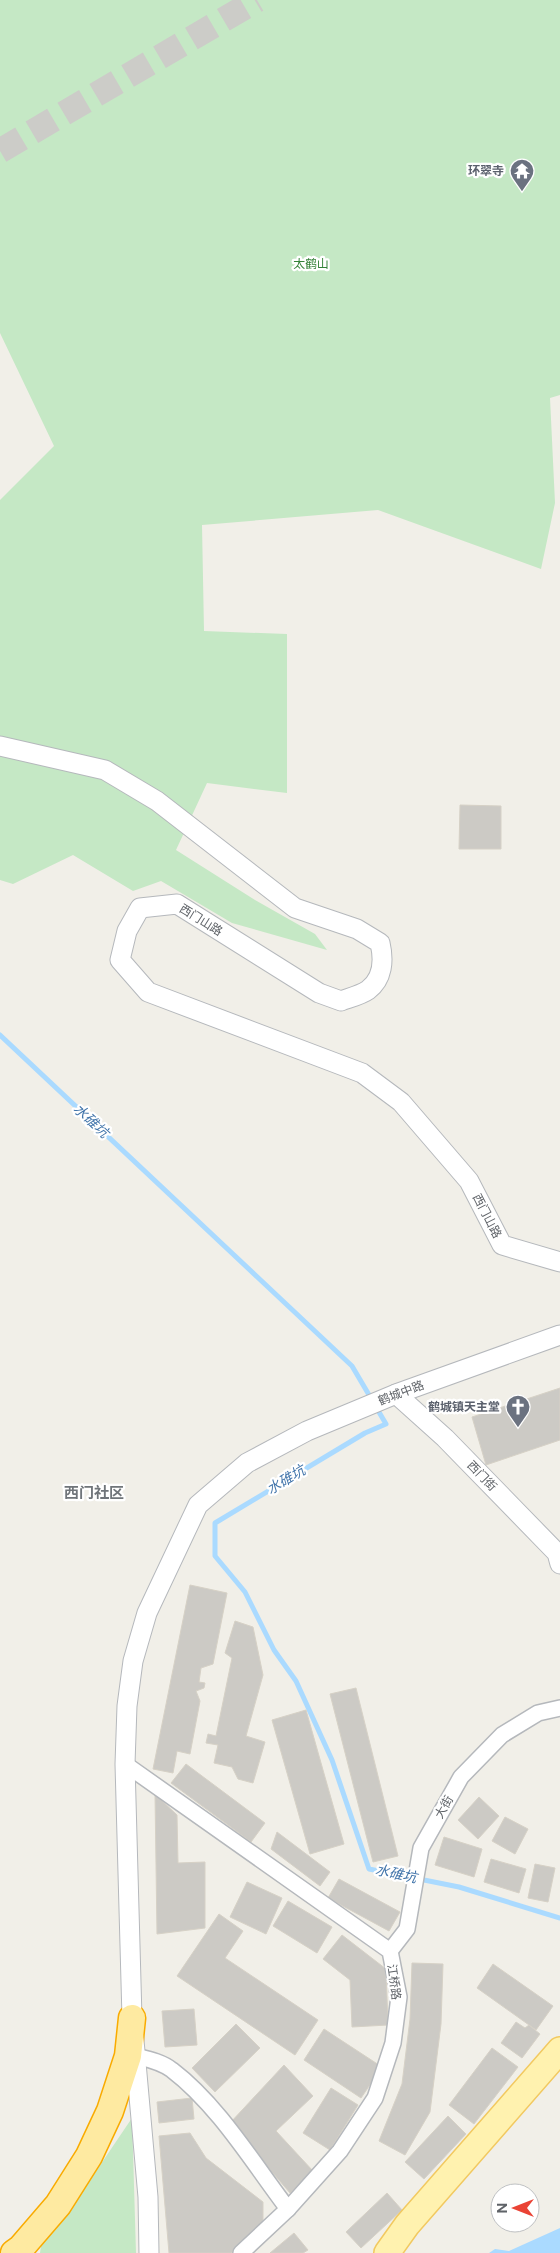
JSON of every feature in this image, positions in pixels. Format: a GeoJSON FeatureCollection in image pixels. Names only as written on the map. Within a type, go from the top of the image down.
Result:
{"type":"FeatureCollection","features":[{"type":"Feature","properties":{"kind":"highway"},"geometry":{"type":"LineString","coordinates":[[14,2253],[21,2248],[58,2205],[89,2156],[110,2111],[128,2056],[132,2018]]}},
{"type":"Feature","properties":{"kind":"main road"},"geometry":{"type":"LineString","coordinates":[[388,2253],[407,2225],[560,2050]]}},
{"type":"Feature","properties":{"kind":"street","name":"西门山路"},"geometry":{"type":"LineString","coordinates":[[0,746],[105,770],[158,801],[295,908],[357,929],[380,942],[383,957],[382,971],[368,990],[341,1001],[319,993],[176,904],[140,908],[127,932],[120,960],[148,992],[362,1073],[401,1102],[469,1181],[502,1245],[560,1262]]}},
{"type":"Feature","properties":{"kind":"street","name":"鹤城中路"},"geometry":{"type":"LineString","coordinates":[[149,2253],[148,2197],[132,2018],[125,1764],[127,1706],[134,1661],[147,1614],[198,1505],[247,1463],[307,1431],[391,1396],[560,1335]]}},
{"type":"Feature","properties":{"kind":"street","name":"西门街"},"geometry":{"type":"LineString","coordinates":[[391,1396],[445,1438],[557,1553],[560,1564]]}},
{"type":"Feature","properties":{"kind":"street","name":"大街"},"geometry":{"type":"LineString","coordinates":[[390,1951],[406,1929],[421,1848],[462,1777],[502,1735],[538,1713],[560,1708]]}},
{"type":"Feature","properties":{"kind":"street","name":"江桥路"},"geometry":{"type":"LineString","coordinates":[[125,1764],[390,1951],[399,1997],[393,2043],[375,2098],[340,2150],[288,2209],[241,2253]]}},
{"type":"Feature","properties":{"kind":"street"},"geometry":{"type":"LineString","coordinates":[[136,2056],[154,2061],[171,2069],[196,2092],[219,2118],[288,2209]]}},
{"type":"Feature","properties":{"kind":"green space","name":"太鹤山"},"geometry":{"type":"Polygon","coordinates":[[[0,0],[560,0],[560,395],[550,398],[555,503],[541,569],[378,510],[202,525],[204,631],[287,634],[287,793],[207,783],[176,850],[255,900],[315,934],[327,950],[232,923],[161,881],[133,891],[73,855],[13,884],[0,880],[0,500],[54,446],[0,333],[0,0]]]}},
{"type":"Feature","properties":{"kind":"green space"},"geometry":{"type":"Polygon","coordinates":[[[132,2118],[136,2253],[40,2253],[42,2240],[61,2223],[132,2118]]]}},
{"type":"Feature","properties":{"kind":"water"},"geometry":{"type":"Polygon","coordinates":[[[560,2228],[560,2253],[489,2253],[495,2249],[509,2251],[560,2228]]]}},
{"type":"Feature","properties":{"kind":"building"},"geometry":{"type":"Polygon","coordinates":[[[460,805],[501,806],[501,849],[459,849],[460,805]]]}},
{"type":"Feature","properties":{"kind":"building","name":"鹤城镇天主堂"},"geometry":{"type":"Polygon","coordinates":[[[560,1388],[560,1440],[486,1465],[472,1417],[560,1388]]]}},
{"type":"Feature","properties":{"kind":"building"},"geometry":{"type":"Polygon","coordinates":[[[190,1585],[227,1593],[213,1664],[201,1668],[199,1682],[205,1683],[204,1688],[196,1691],[200,1701],[190,1754],[177,1751],[173,1773],[153,1769],[190,1585]]]}},
{"type":"Feature","properties":{"kind":"building"},"geometry":{"type":"Polygon","coordinates":[[[235,1621],[253,1627],[263,1675],[246,1736],[265,1742],[253,1783],[238,1779],[232,1767],[214,1763],[218,1745],[206,1743],[208,1734],[216,1736],[232,1658],[225,1653],[235,1621]]]}},
{"type":"Feature","properties":{"kind":"building"},"geometry":{"type":"Polygon","coordinates":[[[356,1688],[398,1856],[373,1862],[330,1694],[356,1688]]]}},
{"type":"Feature","properties":{"kind":"building"},"geometry":{"type":"Polygon","coordinates":[[[306,1710],[344,1844],[310,1854],[272,1720],[306,1710]]]}},
{"type":"Feature","properties":{"kind":"building"},"geometry":{"type":"Polygon","coordinates":[[[186,1764],[265,1823],[251,1842],[171,1783],[186,1764]]]}},
{"type":"Feature","properties":{"kind":"building"},"geometry":{"type":"Polygon","coordinates":[[[155,1794],[177,1815],[178,1863],[205,1862],[205,1928],[157,1934],[155,1794]]]}},
{"type":"Feature","properties":{"kind":"building"},"geometry":{"type":"Polygon","coordinates":[[[479,1797],[499,1816],[478,1839],[458,1820],[479,1797]]]}},
{"type":"Feature","properties":{"kind":"building"},"geometry":{"type":"Polygon","coordinates":[[[505,1817],[528,1829],[515,1854],[492,1841],[505,1817]]]}},
{"type":"Feature","properties":{"kind":"building"},"geometry":{"type":"Polygon","coordinates":[[[277,1832],[330,1872],[320,1886],[271,1849],[277,1832]]]}},
{"type":"Feature","properties":{"kind":"building"},"geometry":{"type":"Polygon","coordinates":[[[444,1837],[482,1849],[474,1877],[435,1865],[444,1837]]]}},
{"type":"Feature","properties":{"kind":"building"},"geometry":{"type":"Polygon","coordinates":[[[491,1859],[526,1869],[519,1893],[484,1882],[491,1859]]]}},
{"type":"Feature","properties":{"kind":"building"},"geometry":{"type":"Polygon","coordinates":[[[535,1864],[555,1868],[548,1902],[528,1898],[535,1864]]]}},
{"type":"Feature","properties":{"kind":"building"},"geometry":{"type":"Polygon","coordinates":[[[339,1879],[400,1912],[389,1931],[328,1898],[339,1879]]]}},
{"type":"Feature","properties":{"kind":"building"},"geometry":{"type":"Polygon","coordinates":[[[247,1882],[282,1898],[266,1934],[230,1917],[247,1882]]]}},
{"type":"Feature","properties":{"kind":"building"},"geometry":{"type":"Polygon","coordinates":[[[288,1901],[332,1927],[317,1953],[273,1926],[288,1901]]]}},
{"type":"Feature","properties":{"kind":"building"},"geometry":{"type":"Polygon","coordinates":[[[219,1914],[243,1931],[225,1958],[318,2020],[295,2055],[177,1976],[219,1914]]]}},
{"type":"Feature","properties":{"kind":"building"},"geometry":{"type":"Polygon","coordinates":[[[342,1935],[386,1969],[388,2025],[352,2027],[350,1980],[323,1959],[342,1935]]]}},
{"type":"Feature","properties":{"kind":"building"},"geometry":{"type":"Polygon","coordinates":[[[412,1963],[443,1964],[441,2024],[430,2112],[405,2155],[379,2141],[402,2084],[410,2019],[412,1963]]]}},
{"type":"Feature","properties":{"kind":"building"},"geometry":{"type":"Polygon","coordinates":[[[493,1964],[553,2006],[536,2030],[477,1988],[493,1964]]]}},
{"type":"Feature","properties":{"kind":"building"},"geometry":{"type":"Polygon","coordinates":[[[194,2009],[197,2045],[165,2047],[162,2011],[194,2009]]]}},
{"type":"Feature","properties":{"kind":"building"},"geometry":{"type":"Polygon","coordinates":[[[516,2022],[525,2028],[529,2025],[540,2034],[522,2058],[501,2043],[516,2022]]]}},
{"type":"Feature","properties":{"kind":"building"},"geometry":{"type":"Polygon","coordinates":[[[236,2024],[260,2048],[215,2092],[192,2068],[236,2024]]]}},
{"type":"Feature","properties":{"kind":"building"},"geometry":{"type":"Polygon","coordinates":[[[324,2029],[382,2067],[361,2098],[304,2060],[324,2029]]]}},
{"type":"Feature","properties":{"kind":"building"},"geometry":{"type":"Polygon","coordinates":[[[492,2048],[518,2067],[474,2124],[449,2105],[492,2048]]]}},
{"type":"Feature","properties":{"kind":"building"},"geometry":{"type":"Polygon","coordinates":[[[284,2065],[313,2096],[276,2131],[313,2171],[290,2193],[230,2123],[284,2065]]]}},
{"type":"Feature","properties":{"kind":"building"},"geometry":{"type":"Polygon","coordinates":[[[331,2088],[358,2105],[330,2150],[303,2133],[331,2088]]]}},
{"type":"Feature","properties":{"kind":"building"},"geometry":{"type":"Polygon","coordinates":[[[192,2098],[194,2119],[159,2123],[157,2102],[192,2098]]]}},
{"type":"Feature","properties":{"kind":"building"},"geometry":{"type":"Polygon","coordinates":[[[448,2116],[466,2134],[424,2179],[405,2162],[448,2116]]]}},
{"type":"Feature","properties":{"kind":"building"},"geometry":{"type":"Polygon","coordinates":[[[190,2133],[206,2158],[263,2202],[263,2225],[231,2253],[169,2253],[159,2136],[190,2133]]]}},
{"type":"Feature","properties":{"kind":"building"},"geometry":{"type":"Polygon","coordinates":[[[387,2193],[402,2210],[361,2248],[346,2232],[387,2193]]]}},
{"type":"Feature","properties":{"kind":"building"},"geometry":{"type":"Polygon","coordinates":[[[294,2233],[308,2250],[303,2253],[270,2253],[294,2233]]]}},
{"type":"Feature","properties":{"kind":"waterway","name":"水碓坑"},"geometry":{"type":"LineString","coordinates":[[0,1035],[352,1366],[372,1400]]}},
{"type":"Feature","properties":{"kind":"waterway","name":"水碓坑"},"geometry":{"type":"LineString","coordinates":[[376,1407],[386,1424],[365,1433],[215,1523],[215,1556],[245,1592],[274,1650],[296,1681],[332,1760],[369,1869],[459,1887],[560,1918]]}},
{"type":"Feature","properties":{"kind":"tunnel"},"geometry":{"type":"LineString","coordinates":[[0,151],[257,0]]}},
{"type":"Feature","properties":{"kind":"place","name":"环翠寺"},"geometry":{"type":"Point","coordinates":[522,192]}},
{"type":"Feature","properties":{"kind":"place","name":"鹤城镇天主堂"},"geometry":{"type":"Point","coordinates":[518,1428]}},
{"type":"Feature","properties":{"kind":"district","name":"西门社区"},"geometry":{"type":"Point","coordinates":[94,1493]}}]}
